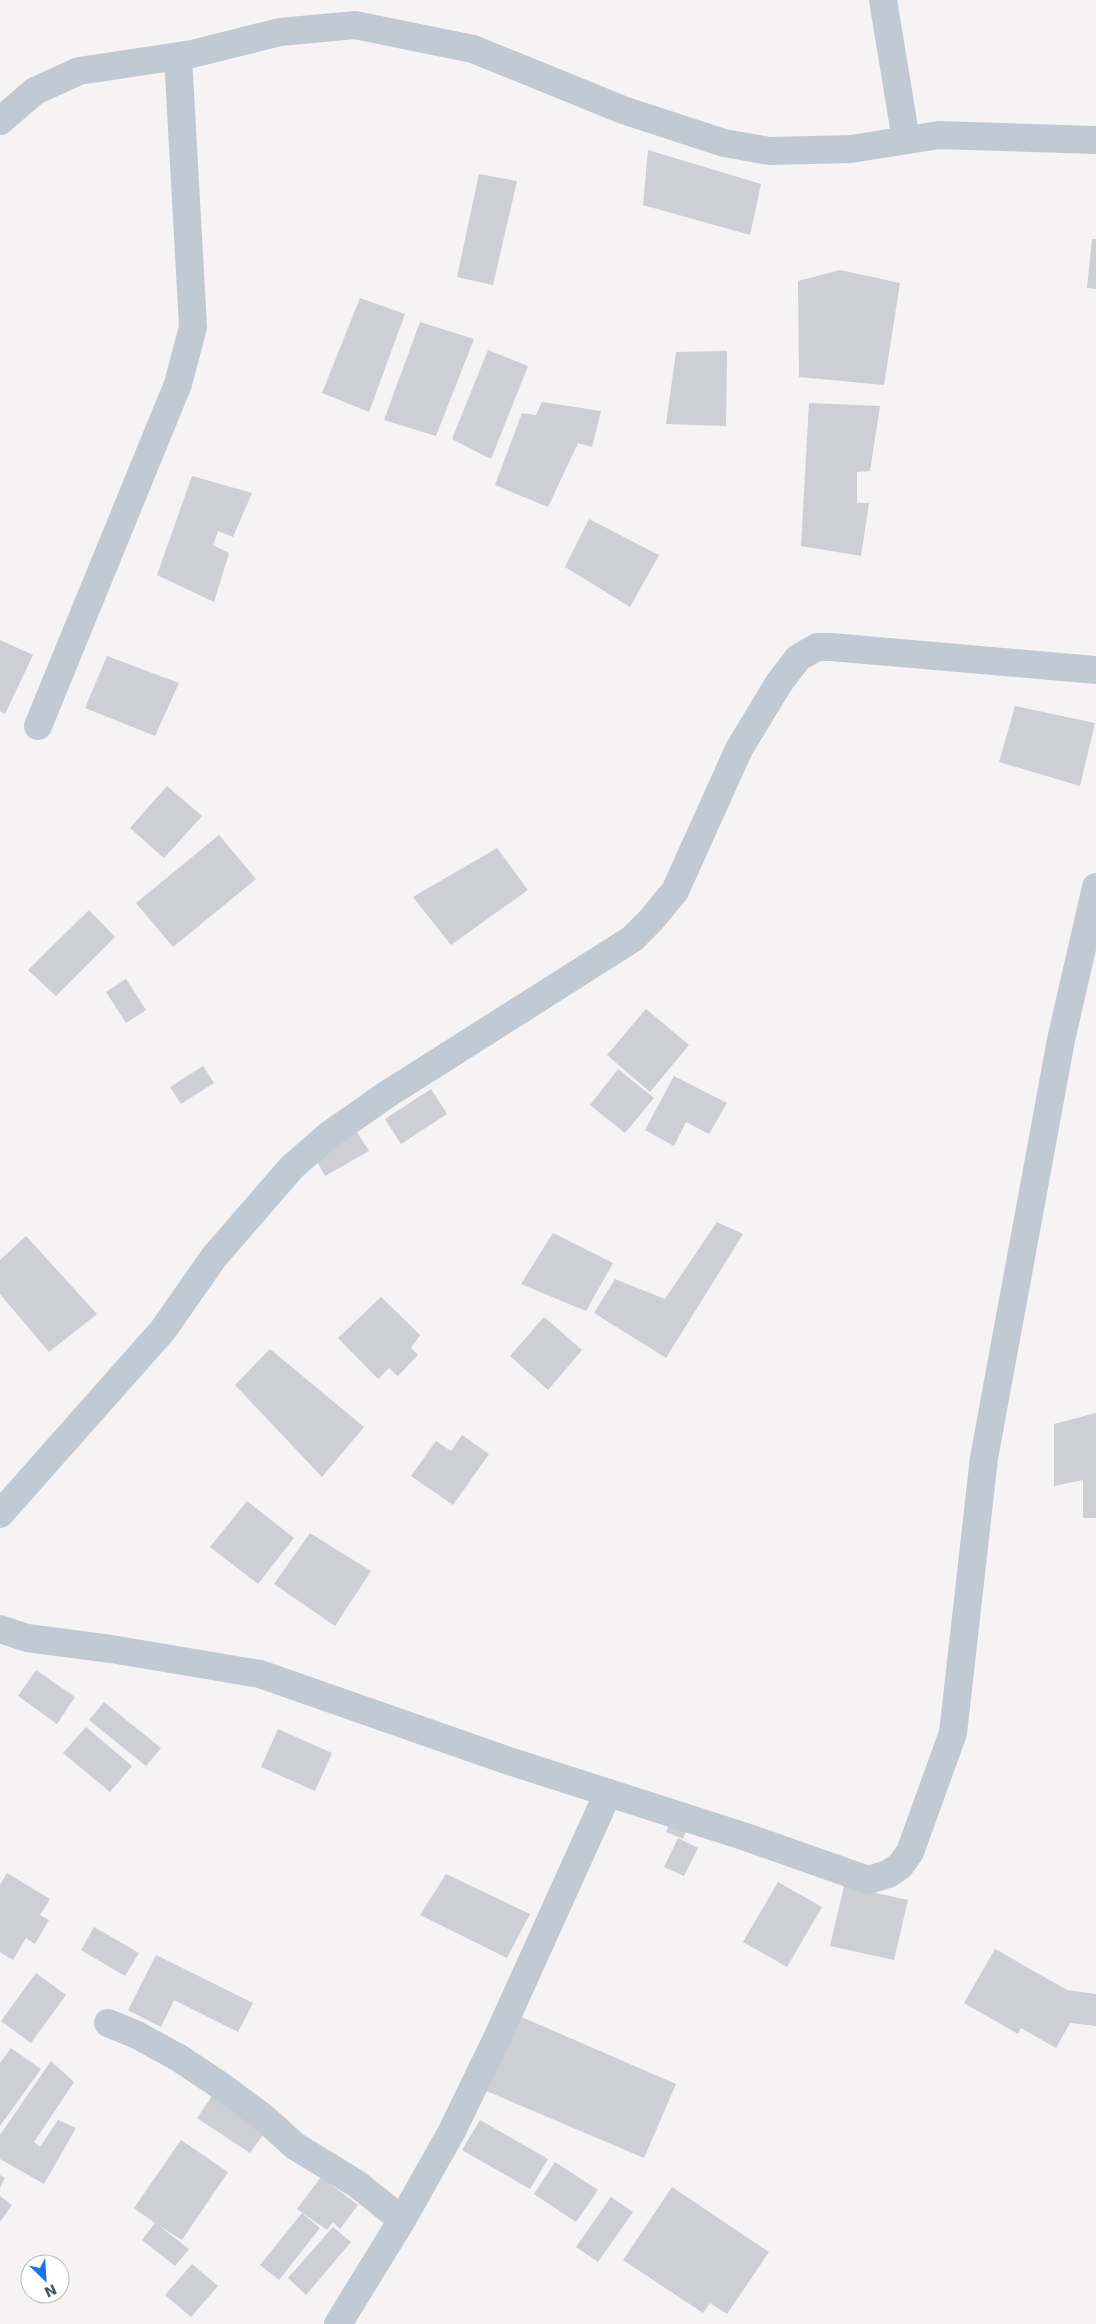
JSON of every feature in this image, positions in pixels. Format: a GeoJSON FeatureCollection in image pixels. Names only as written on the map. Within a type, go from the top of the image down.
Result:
{"type":"FeatureCollection","features":[{"type":"Feature","properties":{"kind":"street"},"geometry":{"type":"LineString","coordinates":[[883,0],[906,140]]}},
{"type":"Feature","properties":{"kind":"street"},"geometry":{"type":"LineString","coordinates":[[0,121],[35,91],[79,72],[178,57],[280,32],[355,25],[473,49],[623,110],[724,143],[770,151],[851,149],[938,135],[1096,140]]}},
{"type":"Feature","properties":{"kind":"street"},"geometry":{"type":"LineString","coordinates":[[38,726],[178,384],[193,328],[178,57]]}},
{"type":"Feature","properties":{"kind":"street"},"geometry":{"type":"LineString","coordinates":[[0,1514],[163,1330],[214,1257],[292,1167],[330,1135],[386,1095],[632,939],[652,920],[675,891],[739,749],[779,683],[798,658],[817,647],[831,647],[1096,670]]}},
{"type":"Feature","properties":{"kind":"street"},"geometry":{"type":"LineString","coordinates":[[0,1629],[27,1638],[111,1649],[260,1674],[506,1760],[746,1837],[868,1880],[888,1874],[900,1866],[910,1852],[953,1733],[986,1448],[1061,1040],[1096,887]]}},
{"type":"Feature","properties":{"kind":"street"},"geometry":{"type":"LineString","coordinates":[[338,2324],[402,2220],[452,2131],[608,1793]]}},
{"type":"Feature","properties":{"kind":"street"},"geometry":{"type":"LineString","coordinates":[[108,2023],[137,2035],[179,2058],[221,2086],[264,2118],[295,2146],[357,2184],[402,2220]]}},
{"type":"Feature","properties":{"kind":"building"},"geometry":{"type":"Polygon","coordinates":[[[648,150],[761,184],[750,235],[643,205],[648,150]]]}},
{"type":"Feature","properties":{"kind":"building"},"geometry":{"type":"Polygon","coordinates":[[[479,174],[517,181],[493,285],[457,277],[479,174]]]}},
{"type":"Feature","properties":{"kind":"building"},"geometry":{"type":"Polygon","coordinates":[[[1092,239],[1096,239],[1096,289],[1087,288],[1092,239]]]}},
{"type":"Feature","properties":{"kind":"building"},"geometry":{"type":"Polygon","coordinates":[[[840,270],[900,283],[884,385],[799,377],[798,281],[840,270]]]}},
{"type":"Feature","properties":{"kind":"building"},"geometry":{"type":"Polygon","coordinates":[[[360,298],[405,314],[369,412],[322,393],[360,298]]]}},
{"type":"Feature","properties":{"kind":"building"},"geometry":{"type":"Polygon","coordinates":[[[420,322],[474,339],[436,436],[384,420],[420,322]]]}},
{"type":"Feature","properties":{"kind":"building"},"geometry":{"type":"Polygon","coordinates":[[[488,350],[528,366],[491,459],[452,439],[488,350]]]}},
{"type":"Feature","properties":{"kind":"building"},"geometry":{"type":"Polygon","coordinates":[[[727,351],[726,426],[666,424],[676,352],[727,351]]]}},
{"type":"Feature","properties":{"kind":"building"},"geometry":{"type":"Polygon","coordinates":[[[542,402],[601,411],[592,447],[578,443],[548,507],[495,485],[522,413],[536,415],[542,402]]]}},
{"type":"Feature","properties":{"kind":"building"},"geometry":{"type":"Polygon","coordinates":[[[809,403],[880,406],[870,471],[857,472],[857,503],[869,503],[861,556],[801,546],[809,403]]]}},
{"type":"Feature","properties":{"kind":"building"},"geometry":{"type":"Polygon","coordinates":[[[192,476],[252,493],[233,537],[218,531],[213,545],[229,553],[214,602],[157,575],[192,476]]]}},
{"type":"Feature","properties":{"kind":"building"},"geometry":{"type":"Polygon","coordinates":[[[589,519],[659,555],[630,607],[565,567],[589,519]]]}},
{"type":"Feature","properties":{"kind":"building"},"geometry":{"type":"Polygon","coordinates":[[[0,640],[33,655],[5,714],[0,711],[0,640]]]}},
{"type":"Feature","properties":{"kind":"building"},"geometry":{"type":"Polygon","coordinates":[[[107,656],[179,683],[155,736],[85,708],[107,656]]]}},
{"type":"Feature","properties":{"kind":"building"},"geometry":{"type":"Polygon","coordinates":[[[1015,706],[1095,723],[1080,786],[999,762],[1015,706]]]}},
{"type":"Feature","properties":{"kind":"building"},"geometry":{"type":"Polygon","coordinates":[[[167,786],[202,816],[164,858],[130,828],[167,786]]]}},
{"type":"Feature","properties":{"kind":"building"},"geometry":{"type":"Polygon","coordinates":[[[219,835],[256,879],[173,947],[136,903],[219,835]]]}},
{"type":"Feature","properties":{"kind":"building"},"geometry":{"type":"Polygon","coordinates":[[[497,848],[528,890],[451,945],[413,897],[497,848]]]}},
{"type":"Feature","properties":{"kind":"building"},"geometry":{"type":"Polygon","coordinates":[[[89,910],[115,937],[56,996],[28,970],[89,910]]]}},
{"type":"Feature","properties":{"kind":"building"},"geometry":{"type":"Polygon","coordinates":[[[126,979],[146,1010],[126,1023],[106,992],[126,979]]]}},
{"type":"Feature","properties":{"kind":"building"},"geometry":{"type":"Polygon","coordinates":[[[646,1009],[689,1045],[650,1092],[607,1055],[646,1009]]]}},
{"type":"Feature","properties":{"kind":"building"},"geometry":{"type":"Polygon","coordinates":[[[203,1066],[214,1083],[181,1104],[170,1087],[203,1066]]]}},
{"type":"Feature","properties":{"kind":"building"},"geometry":{"type":"Polygon","coordinates":[[[618,1069],[654,1098],[625,1133],[590,1105],[618,1069]]]}},
{"type":"Feature","properties":{"kind":"building"},"geometry":{"type":"Polygon","coordinates":[[[674,1076],[727,1103],[709,1134],[686,1122],[674,1146],[645,1130],[674,1076]]]}},
{"type":"Feature","properties":{"kind":"building"},"geometry":{"type":"Polygon","coordinates":[[[431,1089],[447,1114],[401,1144],[385,1119],[431,1089]]]}},
{"type":"Feature","properties":{"kind":"building"},"geometry":{"type":"Polygon","coordinates":[[[355,1129],[369,1151],[325,1176],[313,1154],[355,1129]]]}},
{"type":"Feature","properties":{"kind":"building"},"geometry":{"type":"Polygon","coordinates":[[[717,1222],[743,1234],[666,1358],[594,1313],[615,1279],[665,1299],[717,1222]]]}},
{"type":"Feature","properties":{"kind":"building"},"geometry":{"type":"Polygon","coordinates":[[[553,1233],[613,1263],[586,1311],[521,1284],[553,1233]]]}},
{"type":"Feature","properties":{"kind":"building"},"geometry":{"type":"Polygon","coordinates":[[[26,1236],[97,1314],[49,1352],[0,1294],[0,1260],[26,1236]]]}},
{"type":"Feature","properties":{"kind":"building"},"geometry":{"type":"Polygon","coordinates":[[[381,1297],[420,1335],[411,1348],[418,1355],[398,1376],[389,1368],[378,1379],[338,1338],[381,1297]]]}},
{"type":"Feature","properties":{"kind":"building"},"geometry":{"type":"Polygon","coordinates":[[[544,1317],[582,1350],[548,1390],[510,1356],[544,1317]]]}},
{"type":"Feature","properties":{"kind":"building"},"geometry":{"type":"Polygon","coordinates":[[[270,1349],[364,1427],[322,1477],[235,1385],[270,1349]]]}},
{"type":"Feature","properties":{"kind":"building"},"geometry":{"type":"Polygon","coordinates":[[[1096,1413],[1096,1518],[1083,1518],[1083,1480],[1054,1486],[1054,1424],[1096,1413]]]}},
{"type":"Feature","properties":{"kind":"building"},"geometry":{"type":"Polygon","coordinates":[[[462,1435],[489,1454],[453,1505],[411,1476],[436,1441],[451,1451],[462,1435]]]}},
{"type":"Feature","properties":{"kind":"building"},"geometry":{"type":"Polygon","coordinates":[[[247,1501],[294,1538],[258,1584],[210,1547],[247,1501]]]}},
{"type":"Feature","properties":{"kind":"building"},"geometry":{"type":"Polygon","coordinates":[[[310,1533],[371,1571],[335,1626],[274,1584],[310,1533]]]}},
{"type":"Feature","properties":{"kind":"building"},"geometry":{"type":"Polygon","coordinates":[[[36,1670],[75,1697],[57,1724],[18,1696],[36,1670]]]}},
{"type":"Feature","properties":{"kind":"building"},"geometry":{"type":"Polygon","coordinates":[[[104,1702],[161,1748],[146,1766],[89,1720],[104,1702]]]}},
{"type":"Feature","properties":{"kind":"building"},"geometry":{"type":"Polygon","coordinates":[[[86,1727],[132,1766],[110,1792],[63,1753],[86,1727]]]}},
{"type":"Feature","properties":{"kind":"building"},"geometry":{"type":"Polygon","coordinates":[[[278,1729],[332,1753],[315,1791],[261,1767],[278,1729]]]}},
{"type":"Feature","properties":{"kind":"building"},"geometry":{"type":"Polygon","coordinates":[[[670,1822],[687,1828],[683,1839],[666,1832],[670,1822]]]}},
{"type":"Feature","properties":{"kind":"building"},"geometry":{"type":"Polygon","coordinates":[[[678,1838],[698,1848],[684,1876],[664,1867],[678,1838]]]}},
{"type":"Feature","properties":{"kind":"building"},"geometry":{"type":"Polygon","coordinates":[[[7,1873],[50,1899],[40,1915],[49,1920],[35,1944],[26,1938],[13,1960],[0,1952],[0,1885],[7,1873]]]}},
{"type":"Feature","properties":{"kind":"building"},"geometry":{"type":"Polygon","coordinates":[[[446,1874],[530,1914],[507,1958],[420,1915],[446,1874]]]}},
{"type":"Feature","properties":{"kind":"building"},"geometry":{"type":"Polygon","coordinates":[[[778,1882],[822,1907],[787,1967],[743,1942],[778,1882]]]}},
{"type":"Feature","properties":{"kind":"building"},"geometry":{"type":"Polygon","coordinates":[[[844,1886],[908,1900],[894,1960],[830,1946],[844,1886]]]}},
{"type":"Feature","properties":{"kind":"building"},"geometry":{"type":"Polygon","coordinates":[[[94,1927],[139,1953],[125,1976],[81,1950],[94,1927]]]}},
{"type":"Feature","properties":{"kind":"building"},"geometry":{"type":"Polygon","coordinates":[[[995,1949],[1067,1990],[1096,1994],[1096,2026],[1070,2023],[1056,2048],[1021,2028],[1018,2034],[964,2003],[995,1949]]]}},
{"type":"Feature","properties":{"kind":"building"},"geometry":{"type":"Polygon","coordinates":[[[156,1955],[253,2003],[238,2032],[174,2000],[161,2027],[128,2010],[156,1955]]]}},
{"type":"Feature","properties":{"kind":"building"},"geometry":{"type":"Polygon","coordinates":[[[36,1973],[66,1995],[31,2043],[1,2021],[36,1973]]]}},
{"type":"Feature","properties":{"kind":"building"},"geometry":{"type":"Polygon","coordinates":[[[510,2012],[676,2084],[644,2158],[477,2087],[510,2012]]]}},
{"type":"Feature","properties":{"kind":"building"},"geometry":{"type":"Polygon","coordinates":[[[11,2048],[41,2069],[0,2126],[0,2063],[11,2048]]]}},
{"type":"Feature","properties":{"kind":"building"},"geometry":{"type":"Polygon","coordinates":[[[51,2061],[74,2082],[34,2142],[40,2147],[58,2120],[76,2128],[44,2184],[0,2159],[0,2135],[51,2061]]]}},
{"type":"Feature","properties":{"kind":"building"},"geometry":{"type":"Polygon","coordinates":[[[212,2096],[265,2132],[250,2153],[197,2118],[212,2096]]]}},
{"type":"Feature","properties":{"kind":"building"},"geometry":{"type":"Polygon","coordinates":[[[480,2120],[548,2159],[530,2189],[462,2150],[480,2120]]]}},
{"type":"Feature","properties":{"kind":"building"},"geometry":{"type":"Polygon","coordinates":[[[181,2140],[228,2172],[182,2240],[158,2225],[189,2249],[175,2266],[142,2240],[155,2223],[134,2208],[181,2140]]]}},
{"type":"Feature","properties":{"kind":"building"},"geometry":{"type":"Polygon","coordinates":[[[555,2162],[598,2190],[576,2222],[534,2194],[555,2162]]]}},
{"type":"Feature","properties":{"kind":"building"},"geometry":{"type":"Polygon","coordinates":[[[0,2175],[5,2178],[0,2188],[0,2175]]]}},
{"type":"Feature","properties":{"kind":"building"},"geometry":{"type":"Polygon","coordinates":[[[321,2177],[358,2205],[340,2229],[333,2222],[327,2230],[297,2209],[321,2177]]]}},
{"type":"Feature","properties":{"kind":"building"},"geometry":{"type":"Polygon","coordinates":[[[672,2187],[769,2252],[727,2314],[710,2303],[703,2313],[623,2260],[672,2187]]]}},
{"type":"Feature","properties":{"kind":"building"},"geometry":{"type":"Polygon","coordinates":[[[0,2196],[12,2205],[0,2222],[0,2196]]]}},
{"type":"Feature","properties":{"kind":"building"},"geometry":{"type":"Polygon","coordinates":[[[611,2197],[633,2212],[598,2262],[576,2247],[611,2197]]]}},
{"type":"Feature","properties":{"kind":"building"},"geometry":{"type":"Polygon","coordinates":[[[302,2213],[320,2228],[279,2280],[260,2265],[302,2213]]]}},
{"type":"Feature","properties":{"kind":"building"},"geometry":{"type":"Polygon","coordinates":[[[333,2227],[351,2242],[306,2295],[288,2278],[333,2227]]]}},
{"type":"Feature","properties":{"kind":"building"},"geometry":{"type":"Polygon","coordinates":[[[192,2264],[218,2286],[191,2317],[165,2295],[192,2264]]]}}]}
